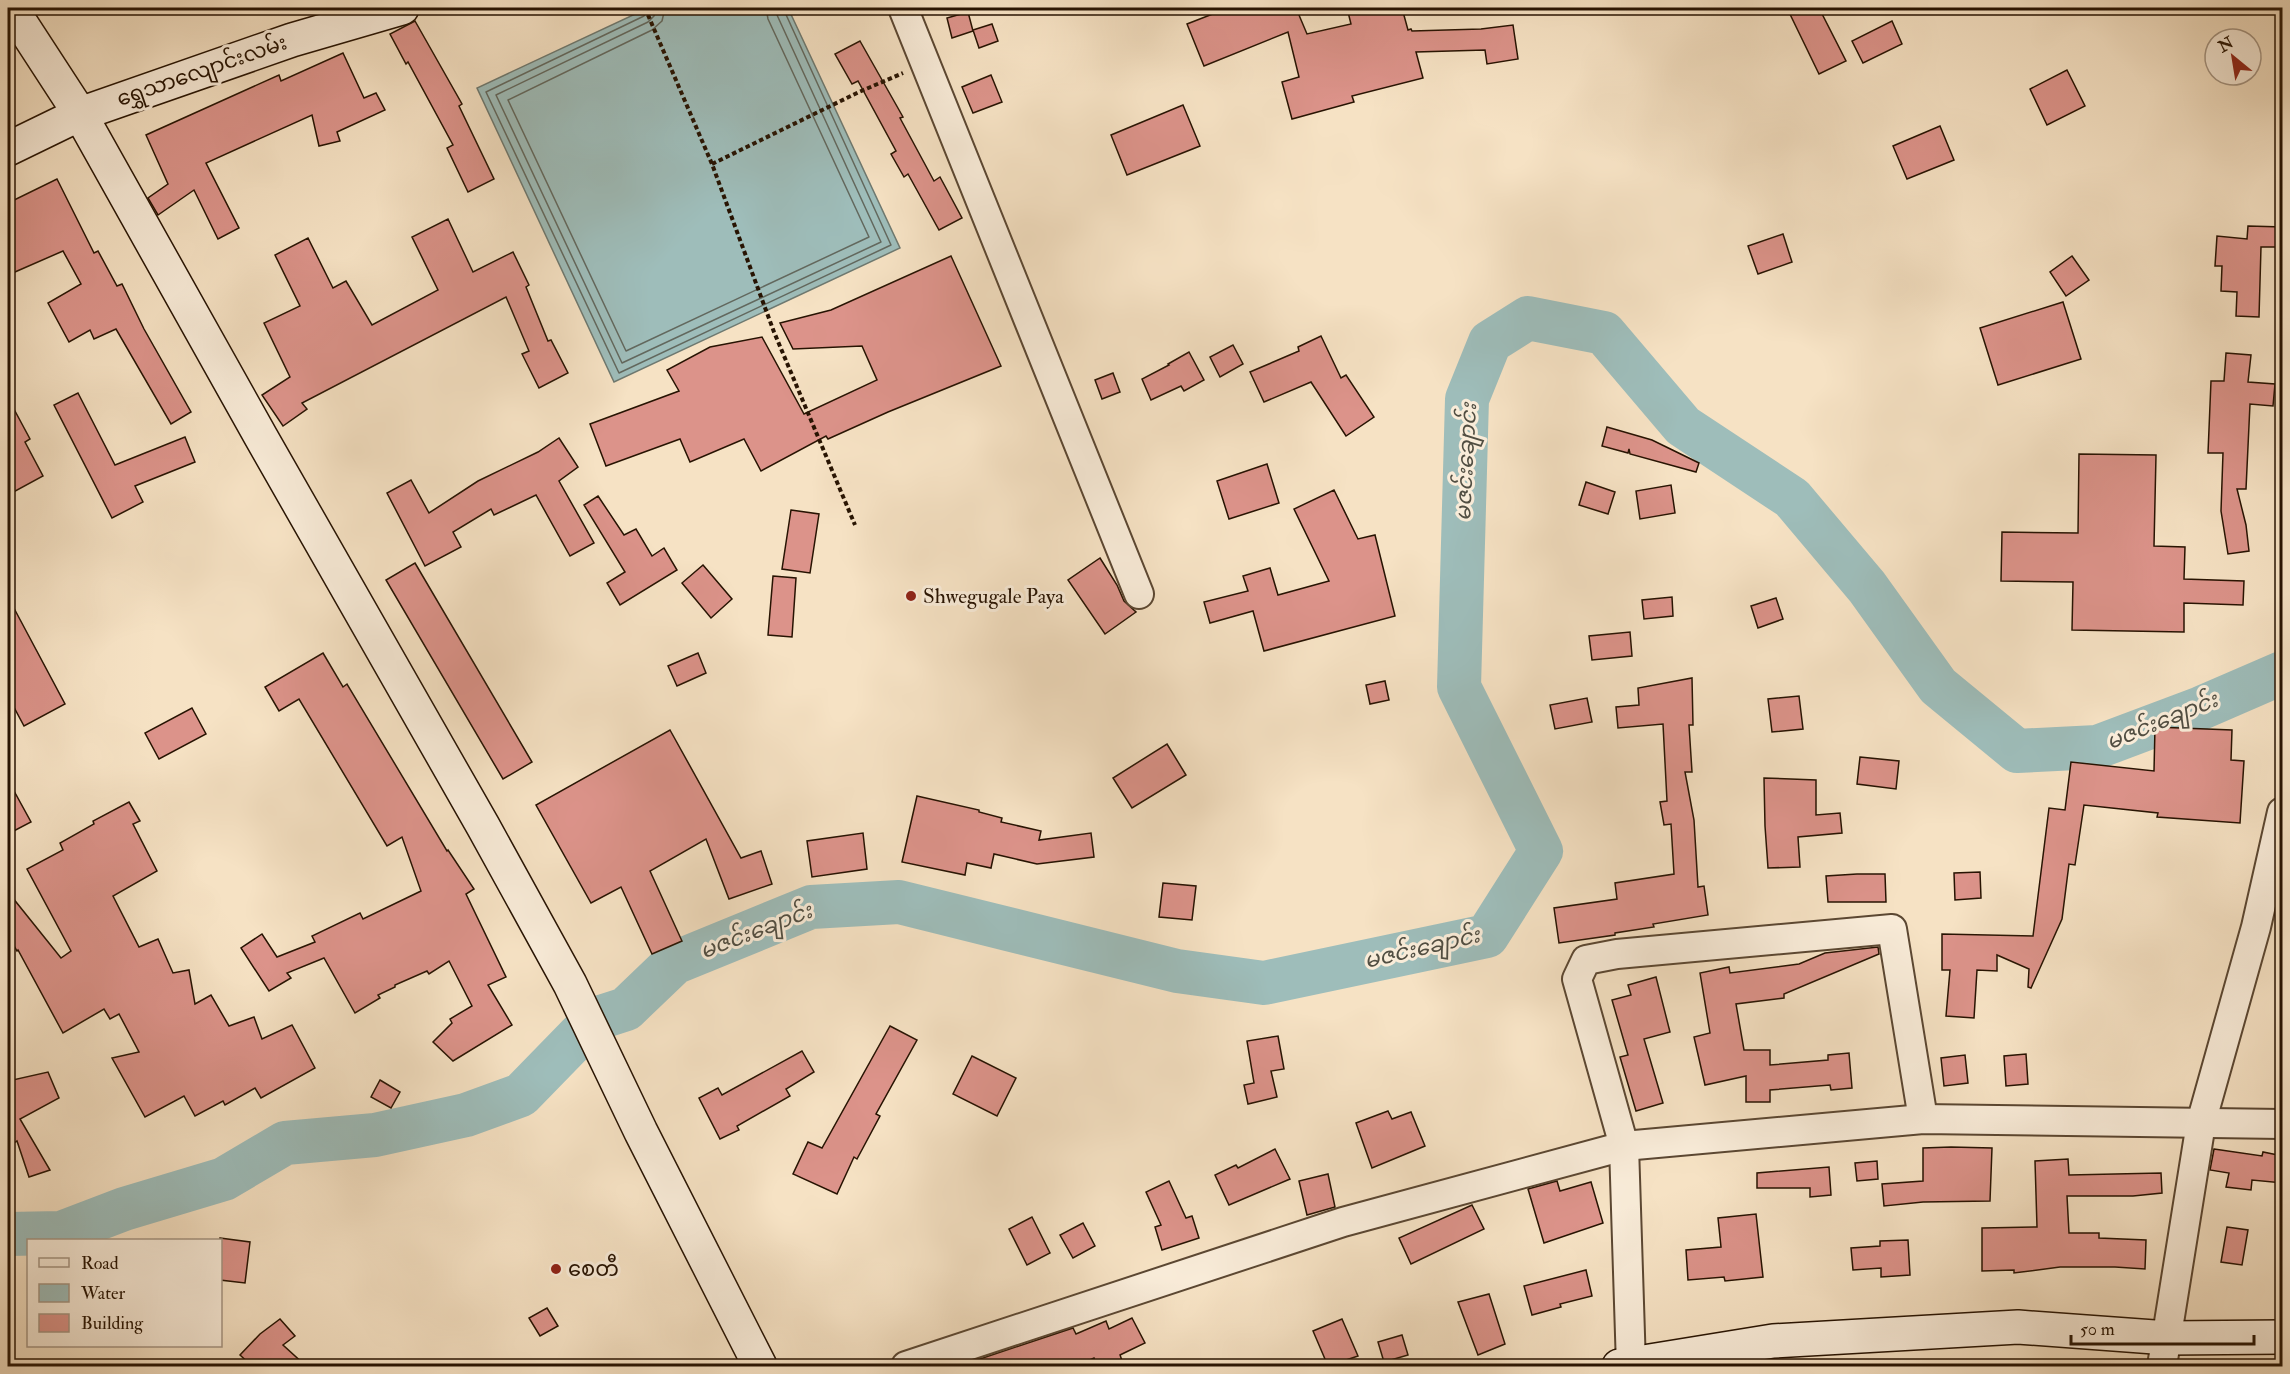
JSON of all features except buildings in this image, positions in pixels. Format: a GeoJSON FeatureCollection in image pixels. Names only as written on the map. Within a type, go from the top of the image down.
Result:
{"type":"FeatureCollection","features":[{"type":"Feature","properties":{"kind":"street"},"geometry":{"type":"LineString","coordinates":[[11,8],[81,114],[266,447],[483,826],[570,984],[629,1108],[760,1366]]}},
{"type":"Feature","properties":{"kind":"street","name":"ရွှေသာလျောင်းလမ်း"},"geometry":{"type":"LineString","coordinates":[[8,149],[81,114],[292,40],[402,8]]}},
{"type":"Feature","properties":{"kind":"street"},"geometry":{"type":"LineString","coordinates":[[903,8],[1139,594]]}},
{"type":"Feature","properties":{"kind":"street"},"geometry":{"type":"LineString","coordinates":[[2165,1352],[2201,1124],[2269,928],[2283,812]]}},
{"type":"Feature","properties":{"kind":"street"},"geometry":{"type":"LineString","coordinates":[[1923,1119],[1892,929],[1617,954],[1586,960],[1577,979],[1624,1146],[1627,1366],[1773,1341],[2018,1327],[2165,1352],[2283,1337]]}},
{"type":"Feature","properties":{"kind":"street"},"geometry":{"type":"LineString","coordinates":[[906,1366],[1343,1222],[1624,1146],[1923,1119],[2283,1124]]}},
{"type":"Feature","properties":{"kind":"path"},"geometry":{"type":"LineString","coordinates":[[645,8],[712,164],[774,332],[855,525]]}},
{"type":"Feature","properties":{"kind":"path"},"geometry":{"type":"LineString","coordinates":[[712,164],[859,92],[926,63]]}},
{"type":"Feature","properties":{"kind":"water"},"geometry":{"type":"Polygon","coordinates":[[[648,8],[788,8],[900,248],[614,382],[477,88],[648,8]]]}},
{"type":"Feature","properties":{"kind":"waterway","name":"မဇင်းချောင်း"},"geometry":{"type":"LineString","coordinates":[[8,1234],[61,1233],[124,1209],[224,1179],[285,1143],[375,1135],[466,1115],[521,1095],[595,1019],[626,1009],[674,963],[811,907],[899,902],[1177,971],[1264,983],[1487,936],[1541,851],[1459,687],[1467,399],[1490,342],[1528,318],[1604,333],[1683,426],[1792,498],[1867,587],[1938,686],[2017,751],[2097,747],[2201,708],[2282,673]]}},
{"type":"Feature","properties":{"kind":"place","name":"Shwegugale Paya"},"geometry":{"type":"Point","coordinates":[911,596]}},
{"type":"Feature","properties":{"kind":"place","name":"စေတီ"},"geometry":{"type":"Point","coordinates":[556,1269]}}]}
